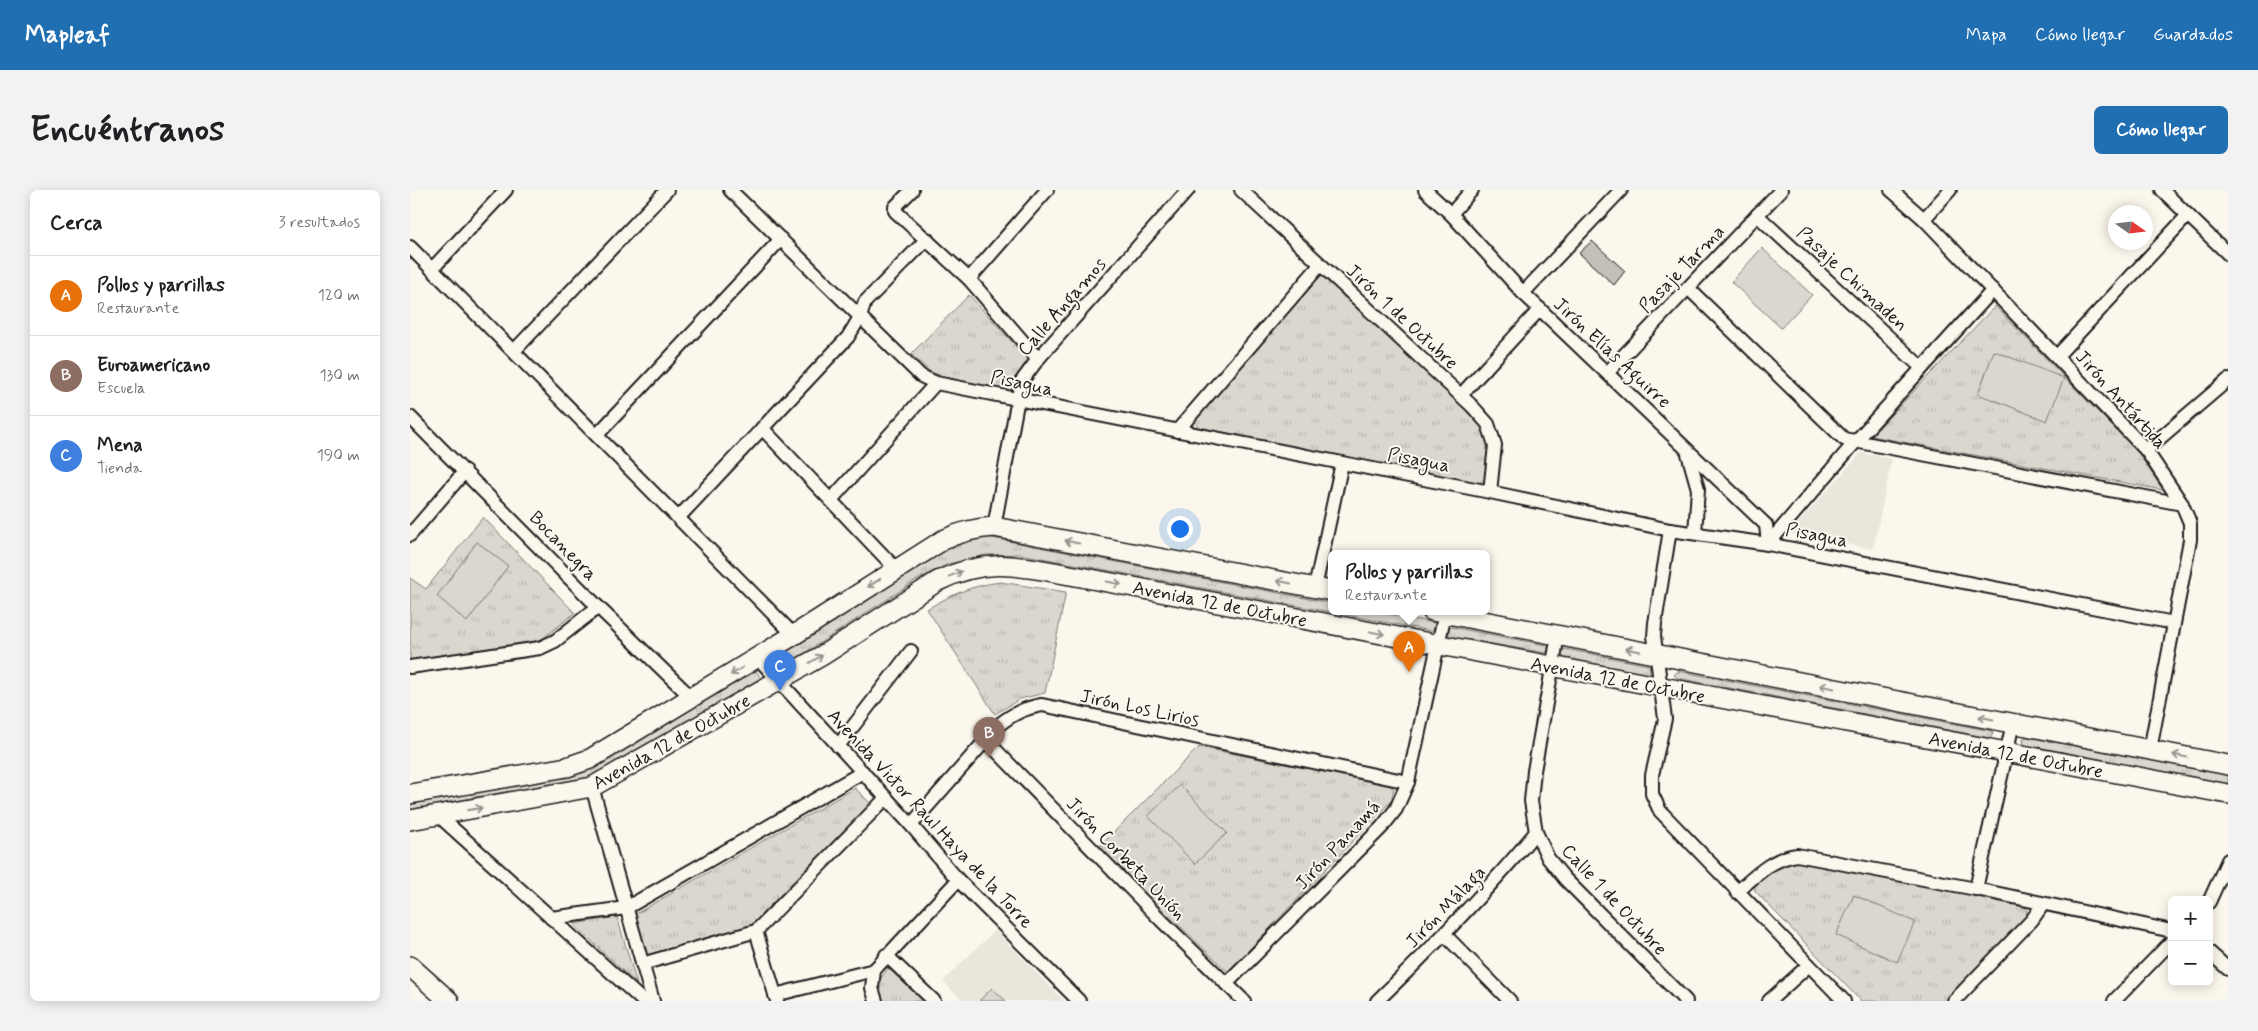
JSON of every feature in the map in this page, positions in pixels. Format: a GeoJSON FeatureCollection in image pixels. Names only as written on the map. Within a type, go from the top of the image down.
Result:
{"type":"FeatureCollection","features":[{"type":"Feature","properties":{"kind":"main road","name":"Avenida 12 de Octubre"},"geometry":{"type":"LineString","coordinates":[[410,794],[567,766],[590,759],[758,658],[942,540],[959,532],[994,527],[1323,590]]}},
{"type":"Feature","properties":{"kind":"main road","name":"Avenida 12 de Octubre"},"geometry":{"type":"LineString","coordinates":[[410,820],[592,787],[823,655],[938,582],[970,568],[987,565],[1017,566],[1070,575],[2228,794]]}},
{"type":"Feature","properties":{"kind":"main road","name":"Avenida 12 de Octubre"},"geometry":{"type":"LineString","coordinates":[[1453,615],[2228,766]]}},
{"type":"Feature","properties":{"kind":"main road"},"geometry":{"type":"LineString","coordinates":[[410,966],[449,1001]]}},
{"type":"Feature","properties":{"kind":"street"},"geometry":{"type":"LineString","coordinates":[[432,269],[506,190]]}},
{"type":"Feature","properties":{"kind":"street"},"geometry":{"type":"LineString","coordinates":[[514,351],[666,190]]}},
{"type":"Feature","properties":{"kind":"street","name":"Pisagua"},"geometry":{"type":"LineString","coordinates":[[730,190],[921,376],[936,383],[1018,401],[1490,492],[1670,530],[1768,544],[2174,623]]}},
{"type":"Feature","properties":{"kind":"street"},"geometry":{"type":"LineString","coordinates":[[912,190],[895,210],[969,279],[1038,359]]}},
{"type":"Feature","properties":{"kind":"street"},"geometry":{"type":"LineString","coordinates":[[969,279],[1047,190]]}},
{"type":"Feature","properties":{"kind":"street","name":"Calle Angamos"},"geometry":{"type":"LineString","coordinates":[[994,527],[1021,382],[1038,359],[1188,190]]}},
{"type":"Feature","properties":{"kind":"street","name":"Jirón 1 de Octubre"},"geometry":{"type":"LineString","coordinates":[[1241,190],[1461,395],[1488,424],[1495,444],[1490,492]]}},
{"type":"Feature","properties":{"kind":"street","name":"Jirón Elías Aguirre"},"geometry":{"type":"LineString","coordinates":[[1424,190],[1451,214],[1524,293],[1766,525],[1768,544]]}},
{"type":"Feature","properties":{"kind":"street"},"geometry":{"type":"LineString","coordinates":[[1451,214],[1472,190]]}},
{"type":"Feature","properties":{"kind":"street"},"geometry":{"type":"LineString","coordinates":[[1524,293],[1621,190]]}},
{"type":"Feature","properties":{"kind":"street","name":"Pasaje Tarma"},"geometry":{"type":"LineString","coordinates":[[1608,372],[1781,190]]}},
{"type":"Feature","properties":{"kind":"street","name":"Jirón Antártida"},"geometry":{"type":"LineString","coordinates":[[1891,190],[1924,220],[1993,290],[2146,450],[2182,504],[2190,524],[2190,540],[2150,750]]}},
{"type":"Feature","properties":{"kind":"street"},"geometry":{"type":"LineString","coordinates":[[1924,220],[1950,190]]}},
{"type":"Feature","properties":{"kind":"street"},"geometry":{"type":"LineString","coordinates":[[2162,190],[2228,254]]}},
{"type":"Feature","properties":{"kind":"street","name":"Pasaje Chimaden"},"geometry":{"type":"LineString","coordinates":[[1757,215],[1922,368]]}},
{"type":"Feature","properties":{"kind":"street"},"geometry":{"type":"LineString","coordinates":[[2057,356],[2188,215]]}},
{"type":"Feature","properties":{"kind":"street"},"geometry":{"type":"LineString","coordinates":[[597,435],[781,239]]}},
{"type":"Feature","properties":{"kind":"street"},"geometry":{"type":"LineString","coordinates":[[679,517],[848,337],[860,317],[864,302],[927,239]]}},
{"type":"Feature","properties":{"kind":"street"},"geometry":{"type":"LineString","coordinates":[[410,246],[794,635]]}},
{"type":"Feature","properties":{"kind":"street"},"geometry":{"type":"LineString","coordinates":[[1177,431],[1320,265]]}},
{"type":"Feature","properties":{"kind":"street"},"geometry":{"type":"LineString","coordinates":[[1688,288],[1844,439],[2182,504]]}},
{"type":"Feature","properties":{"kind":"street"},"geometry":{"type":"LineString","coordinates":[[1768,544],[1856,441],[1993,290]]}},
{"type":"Feature","properties":{"kind":"street"},"geometry":{"type":"LineString","coordinates":[[1461,395],[1540,308]]}},
{"type":"Feature","properties":{"kind":"street"},"geometry":{"type":"LineString","coordinates":[[2146,450],[2228,380]]}},
{"type":"Feature","properties":{"kind":"street"},"geometry":{"type":"LineString","coordinates":[[831,500],[936,383]]}},
{"type":"Feature","properties":{"kind":"street","name":"Bocanegra"},"geometry":{"type":"LineString","coordinates":[[410,417],[598,607],[692,698]]}},
{"type":"Feature","properties":{"kind":"street"},"geometry":{"type":"LineString","coordinates":[[762,428],[896,569]]}},
{"type":"Feature","properties":{"kind":"street"},"geometry":{"type":"LineString","coordinates":[[1687,450],[1698,489],[1695,533]]}},
{"type":"Feature","properties":{"kind":"street"},"geometry":{"type":"LineString","coordinates":[[1329,550],[1342,463]]}},
{"type":"Feature","properties":{"kind":"street"},"geometry":{"type":"LineString","coordinates":[[410,535],[465,471]]}},
{"type":"Feature","properties":{"kind":"street"},"geometry":{"type":"LineString","coordinates":[[1670,530],[1654,636],[1658,654],[1665,719],[1652,775],[1652,794],[1660,811],[1844,1001]]}},
{"type":"Feature","properties":{"kind":"street"},"geometry":{"type":"LineString","coordinates":[[1323,590],[1328,557]]}},
{"type":"Feature","properties":{"kind":"street"},"geometry":{"type":"LineString","coordinates":[[410,667],[540,648],[555,641],[598,607]]}},
{"type":"Feature","properties":{"kind":"street","name":"Jirón Panamá"},"geometry":{"type":"LineString","coordinates":[[1226,984],[1382,827],[1396,809],[1408,782],[1438,644],[1438,615]]}},
{"type":"Feature","properties":{"kind":"street","name":"Calle 1 de Octubre"},"geometry":{"type":"LineString","coordinates":[[1558,636],[1532,786],[1531,801],[1536,832],[1548,858],[1565,879],[1686,1001]]}},
{"type":"Feature","properties":{"kind":"street"},"geometry":{"type":"LineString","coordinates":[[838,746],[910,651]]}},
{"type":"Feature","properties":{"kind":"street","name":"Avenida Victor Raul Haya de la Torre"},"geometry":{"type":"LineString","coordinates":[[758,658],[911,825],[958,880],[1079,1001]]}},
{"type":"Feature","properties":{"kind":"street","name":"Jirón Los Lirios"},"geometry":{"type":"LineString","coordinates":[[911,825],[985,739],[1011,715],[1026,708],[1042,705],[1408,782]]}},
{"type":"Feature","properties":{"kind":"street"},"geometry":{"type":"LineString","coordinates":[[1976,889],[2013,723]]}},
{"type":"Feature","properties":{"kind":"street","name":"Jirón Corbeta Unión"},"geometry":{"type":"LineString","coordinates":[[985,739],[1161,920],[1244,1001]]}},
{"type":"Feature","properties":{"kind":"street"},"geometry":{"type":"LineString","coordinates":[[551,918],[626,908],[863,772]]}},
{"type":"Feature","properties":{"kind":"street"},"geometry":{"type":"LineString","coordinates":[[592,787],[654,1001]]}},
{"type":"Feature","properties":{"kind":"street"},"geometry":{"type":"LineString","coordinates":[[642,964],[756,931],[886,798]]}},
{"type":"Feature","properties":{"kind":"street"},"geometry":{"type":"LineString","coordinates":[[438,815],[643,1001]]}},
{"type":"Feature","properties":{"kind":"street","name":"Jirón Málaga"},"geometry":{"type":"LineString","coordinates":[[1377,1001],[1445,935],[1498,878],[1536,832]]}},
{"type":"Feature","properties":{"kind":"street"},"geometry":{"type":"LineString","coordinates":[[1737,892],[1763,869],[1785,857],[1797,855],[1976,889],[2168,930]]}},
{"type":"Feature","properties":{"kind":"street"},"geometry":{"type":"LineString","coordinates":[[2212,896],[2228,860]]}},
{"type":"Feature","properties":{"kind":"street"},"geometry":{"type":"LineString","coordinates":[[876,1001],[872,988],[874,970],[958,880]]}},
{"type":"Feature","properties":{"kind":"street"},"geometry":{"type":"LineString","coordinates":[[1954,1001],[2032,920],[2044,904]]}},
{"type":"Feature","properties":{"kind":"street"},"geometry":{"type":"LineString","coordinates":[[756,931],[776,998],[874,970]]}},
{"type":"Feature","properties":{"kind":"street"},"geometry":{"type":"LineString","coordinates":[[1445,935],[1510,1001]]}},
{"type":"Feature","properties":{"kind":"street"},"geometry":{"type":"LineString","coordinates":[[2114,1001],[2168,945]]}},
{"type":"Feature","properties":{"kind":"street"},"geometry":{"type":"LineString","coordinates":[[886,955],[934,1001]]}},
{"type":"Feature","properties":{"kind":"street"},"geometry":{"type":"LineString","coordinates":[[2213,956],[2228,969]]}},
{"type":"Feature","properties":{"kind":"street"},"geometry":{"type":"LineString","coordinates":[[1769,1001],[1809,965]]}},
{"type":"Feature","properties":{"kind":"shaded area"},"geometry":{"type":"Polygon","coordinates":[[[1861,453],[1892,459],[1873,549],[1789,533],[1861,453]]]}},
{"type":"Feature","properties":{"kind":"shaded area"},"geometry":{"type":"Polygon","coordinates":[[[995,930],[1064,1001],[963,1001],[943,981],[995,930]]]}},
{"type":"Feature","properties":{"kind":"green space"},"geometry":{"type":"Polygon","coordinates":[[[1762,248],[1812,295],[1781,328],[1731,282],[1762,248]]]}},
{"type":"Feature","properties":{"kind":"green space"},"geometry":{"type":"Polygon","coordinates":[[[1322,274],[1483,425],[1490,445],[1488,477],[1478,484],[1198,427],[1193,420],[1322,274]]]}},
{"type":"Feature","properties":{"kind":"green space"},"geometry":{"type":"Polygon","coordinates":[[[969,295],[1028,359],[1016,378],[1011,396],[930,372],[911,354],[969,295]]]}},
{"type":"Feature","properties":{"kind":"green space"},"geometry":{"type":"Polygon","coordinates":[[[1995,306],[2139,454],[2163,490],[1871,436],[1995,306]]]}},
{"type":"Feature","properties":{"kind":"green space"},"geometry":{"type":"Polygon","coordinates":[[[1994,351],[2064,378],[2047,421],[1978,394],[1994,351]]]}},
{"type":"Feature","properties":{"kind":"green space"},"geometry":{"type":"Polygon","coordinates":[[[483,517],[575,613],[541,640],[410,661],[410,578],[426,589],[483,517]]]}},
{"type":"Feature","properties":{"kind":"green space"},"geometry":{"type":"Polygon","coordinates":[[[982,536],[1328,602],[1328,612],[1020,554],[986,555],[948,564],[920,578],[789,663],[783,663],[780,658],[783,652],[955,542],[982,536]]]}},
{"type":"Feature","properties":{"kind":"green space"},"geometry":{"type":"Polygon","coordinates":[[[477,542],[508,566],[467,622],[437,596],[477,542]]]}},
{"type":"Feature","properties":{"kind":"green space"},"geometry":{"type":"Polygon","coordinates":[[[1000,582],[1066,592],[1045,693],[1020,699],[995,714],[927,609],[962,591],[1000,582]]]}},
{"type":"Feature","properties":{"kind":"green space"},"geometry":{"type":"Polygon","coordinates":[[[1346,615],[1394,615],[1435,623],[1436,626],[1432,631],[1346,615]]]}},
{"type":"Feature","properties":{"kind":"green space"},"geometry":{"type":"Polygon","coordinates":[[[1451,627],[1546,645],[1550,648],[1546,653],[1451,637],[1447,631],[1451,627]]]}},
{"type":"Feature","properties":{"kind":"green space"},"geometry":{"type":"Polygon","coordinates":[[[1565,649],[1649,665],[1650,672],[1647,674],[1565,658],[1562,656],[1562,651],[1565,649]]]}},
{"type":"Feature","properties":{"kind":"green space"},"geometry":{"type":"Polygon","coordinates":[[[756,671],[761,678],[598,774],[574,783],[410,813],[410,802],[594,766],[756,671]]]}},
{"type":"Feature","properties":{"kind":"green space"},"geometry":{"type":"Polygon","coordinates":[[[1678,671],[1992,731],[1993,734],[1990,738],[1677,678],[1674,675],[1678,671]]]}},
{"type":"Feature","properties":{"kind":"green space"},"geometry":{"type":"Polygon","coordinates":[[[2027,737],[2228,775],[2228,784],[2024,745],[2023,739],[2027,737]]]}},
{"type":"Feature","properties":{"kind":"green space"},"geometry":{"type":"Polygon","coordinates":[[[1199,747],[1388,784],[1394,789],[1391,801],[1228,972],[1098,848],[1199,747]]]}},
{"type":"Feature","properties":{"kind":"green space"},"geometry":{"type":"Polygon","coordinates":[[[1180,785],[1227,833],[1195,864],[1148,816],[1180,785]]]}},
{"type":"Feature","properties":{"kind":"green space"},"geometry":{"type":"Polygon","coordinates":[[[855,788],[872,805],[750,928],[647,958],[632,916],[855,788]]]}},
{"type":"Feature","properties":{"kind":"green space"},"geometry":{"type":"Polygon","coordinates":[[[1791,862],[1804,862],[2026,904],[2027,916],[1947,1001],[1861,1001],[1755,891],[1755,883],[1773,867],[1791,862]]]}},
{"type":"Feature","properties":{"kind":"green space"},"geometry":{"type":"Polygon","coordinates":[[[1854,895],[1915,922],[1897,962],[1836,935],[1854,895]]]}},
{"type":"Feature","properties":{"kind":"green space"},"geometry":{"type":"Polygon","coordinates":[[[617,917],[637,984],[573,924],[617,917]]]}},
{"type":"Feature","properties":{"kind":"green space"},"geometry":{"type":"Polygon","coordinates":[[[888,968],[923,1001],[883,1001],[878,982],[888,968]]]}},
{"type":"Feature","properties":{"kind":"green space"},"geometry":{"type":"Polygon","coordinates":[[[992,988],[1006,1001],[979,1001],[992,988]]]}},
{"type":"Feature","properties":{"kind":"building"},"geometry":{"type":"Polygon","coordinates":[[[1592,241],[1625,271],[1614,285],[1579,253],[1592,241]]]}},
{"type":"Feature","properties":{"kind":"place","name":"Pollos y parrillas"},"geometry":{"type":"Point","coordinates":[1409,672]}},
{"type":"Feature","properties":{"kind":"place","name":"Mena"},"geometry":{"type":"Point","coordinates":[780,691]}},
{"type":"Feature","properties":{"kind":"place","name":"Euroamericano"},"geometry":{"type":"Point","coordinates":[989,758]}}]}
